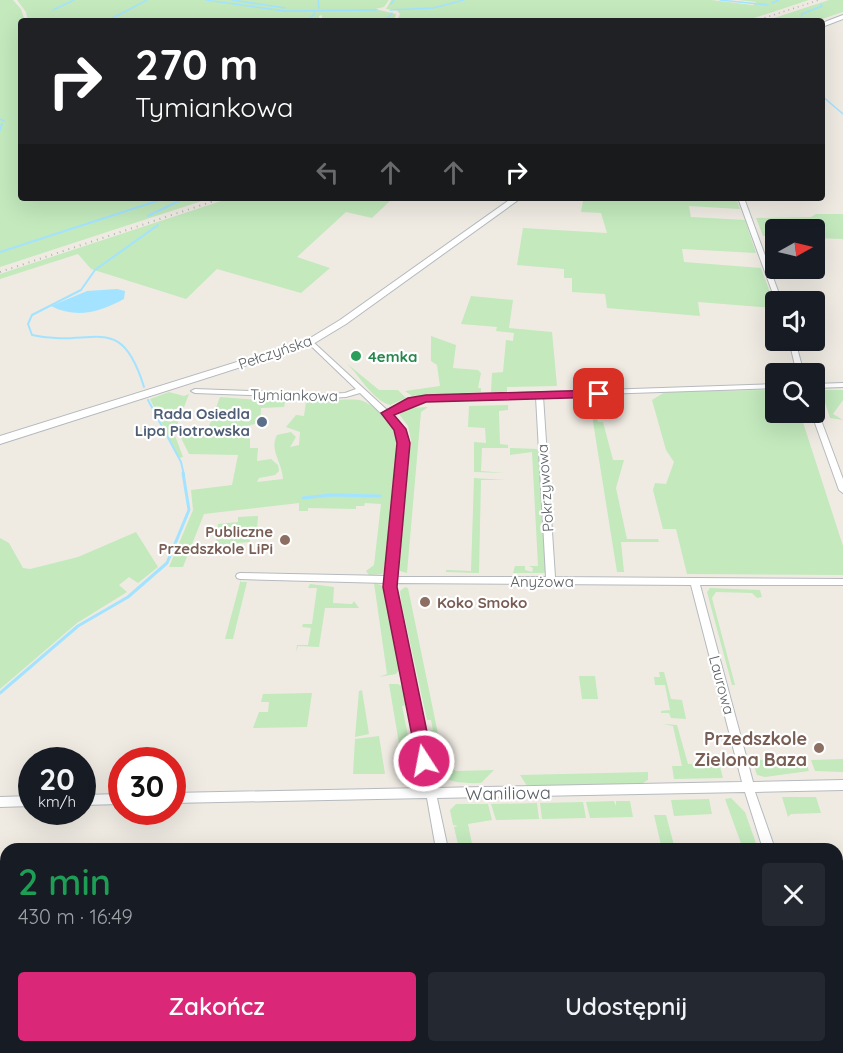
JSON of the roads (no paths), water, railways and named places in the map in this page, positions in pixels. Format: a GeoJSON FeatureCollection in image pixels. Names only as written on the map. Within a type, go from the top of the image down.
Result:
{"type":"FeatureCollection","features":[{"type":"Feature","properties":{"kind":"main road"},"geometry":{"type":"LineString","coordinates":[[825,24],[843,17]]}},
{"type":"Feature","properties":{"kind":"main road","name":"Pełczyńska"},"geometry":{"type":"LineString","coordinates":[[0,440],[310,342],[343,322],[513,201]]}},
{"type":"Feature","properties":{"kind":"street"},"geometry":{"type":"LineString","coordinates":[[742,201],[775,291]]}},
{"type":"Feature","properties":{"kind":"street"},"geometry":{"type":"LineString","coordinates":[[310,342],[361,390]]}},
{"type":"Feature","properties":{"kind":"street"},"geometry":{"type":"LineString","coordinates":[[825,386],[843,385]]}},
{"type":"Feature","properties":{"kind":"street"},"geometry":{"type":"LineString","coordinates":[[387,413],[420,399],[765,386]]}},
{"type":"Feature","properties":{"kind":"street","name":"Tymiankowa"},"geometry":{"type":"LineString","coordinates":[[195,391],[329,396],[346,395],[361,390],[387,413],[400,429],[403,443],[390,580],[441,843]]}},
{"type":"Feature","properties":{"kind":"street","name":"Pokrzywowa"},"geometry":{"type":"LineString","coordinates":[[539,395],[551,581]]}},
{"type":"Feature","properties":{"kind":"street"},"geometry":{"type":"LineString","coordinates":[[818,423],[843,490]]}},
{"type":"Feature","properties":{"kind":"street","name":"Anyżowa"},"geometry":{"type":"LineString","coordinates":[[240,576],[390,580],[843,582]]}},
{"type":"Feature","properties":{"kind":"street","name":"Laurowa"},"geometry":{"type":"LineString","coordinates":[[695,582],[749,788],[767,843]]}},
{"type":"Feature","properties":{"kind":"street","name":"Waniliowa"},"geometry":{"type":"LineString","coordinates":[[186,798],[338,794],[431,795],[843,785]]}},
{"type":"Feature","properties":{"kind":"street"},"geometry":{"type":"LineString","coordinates":[[0,802],[18,801]]}},
{"type":"Feature","properties":{"kind":"water"},"geometry":{"type":"Polygon","coordinates":[[[117,289],[125,291],[124,299],[97,310],[79,313],[51,306],[87,291],[117,289]]]}},
{"type":"Feature","properties":{"kind":"waterway"},"geometry":{"type":"LineString","coordinates":[[53,10],[74,0]]}},
{"type":"Feature","properties":{"kind":"waterway"},"geometry":{"type":"LineString","coordinates":[[113,18],[147,0]]}},
{"type":"Feature","properties":{"kind":"waterway"},"geometry":{"type":"LineString","coordinates":[[206,0],[284,11],[377,10]]}},
{"type":"Feature","properties":{"kind":"waterway"},"geometry":{"type":"LineString","coordinates":[[232,0],[285,8]]}},
{"type":"Feature","properties":{"kind":"waterway"},"geometry":{"type":"LineString","coordinates":[[318,0],[319,8]]}},
{"type":"Feature","properties":{"kind":"waterway"},"geometry":{"type":"LineString","coordinates":[[391,4],[394,0]]}},
{"type":"Feature","properties":{"kind":"waterway"},"geometry":{"type":"LineString","coordinates":[[390,10],[433,8],[464,0]]}},
{"type":"Feature","properties":{"kind":"waterway"},"geometry":{"type":"LineString","coordinates":[[720,0],[768,5]]}},
{"type":"Feature","properties":{"kind":"waterway"},"geometry":{"type":"LineString","coordinates":[[772,3],[779,0]]}},
{"type":"Feature","properties":{"kind":"waterway"},"geometry":{"type":"LineString","coordinates":[[801,18],[802,14],[822,6],[821,4]]}},
{"type":"Feature","properties":{"kind":"waterway"},"geometry":{"type":"LineString","coordinates":[[310,18],[315,13]]}},
{"type":"Feature","properties":{"kind":"waterway"},"geometry":{"type":"LineString","coordinates":[[388,18],[392,13]]}},
{"type":"Feature","properties":{"kind":"waterway"},"geometry":{"type":"LineString","coordinates":[[825,99],[843,114]]}},
{"type":"Feature","properties":{"kind":"waterway"},"geometry":{"type":"LineString","coordinates":[[0,119],[4,121]]}},
{"type":"Feature","properties":{"kind":"waterway"},"geometry":{"type":"LineString","coordinates":[[0,130],[2,124]]}},
{"type":"Feature","properties":{"kind":"waterway"},"geometry":{"type":"LineString","coordinates":[[0,252],[157,201]]}},
{"type":"Feature","properties":{"kind":"waterway"},"geometry":{"type":"LineString","coordinates":[[148,216],[179,201]]}},
{"type":"Feature","properties":{"kind":"waterway"},"geometry":{"type":"LineString","coordinates":[[144,387],[135,363],[125,348],[114,340],[102,337],[53,338],[32,335],[28,324],[32,315],[81,290],[95,270],[158,225]]}},
{"type":"Feature","properties":{"kind":"waterway"},"geometry":{"type":"LineString","coordinates":[[148,400],[181,462],[184,475]]}},
{"type":"Feature","properties":{"kind":"waterway"},"geometry":{"type":"LineString","coordinates":[[0,693],[78,626],[128,597],[167,563],[189,510],[183,473]]}},
{"type":"Feature","properties":{"kind":"waterway"},"geometry":{"type":"LineString","coordinates":[[303,498],[330,495],[380,496]]}},
{"type":"Feature","properties":{"kind":"railway"},"geometry":{"type":"LineString","coordinates":[[764,18],[819,0]]}},
{"type":"Feature","properties":{"kind":"railway"},"geometry":{"type":"LineString","coordinates":[[0,272],[214,201]]}},
{"type":"Feature","properties":{"kind":"place","name":"4emka"},"geometry":{"type":"Point","coordinates":[356,356]}},
{"type":"Feature","properties":{"kind":"place","name":"Rada Osiedla Lipa Piotrowska"},"geometry":{"type":"Point","coordinates":[262,422]}},
{"type":"Feature","properties":{"kind":"place","name":"Publiczne Przedszkole LiPi"},"geometry":{"type":"Point","coordinates":[285,540]}},
{"type":"Feature","properties":{"kind":"place","name":"Koko Smoko"},"geometry":{"type":"Point","coordinates":[425,602]}},
{"type":"Feature","properties":{"kind":"place","name":"Przedszkole Zielona Baza"},"geometry":{"type":"Point","coordinates":[819,748]}}]}
